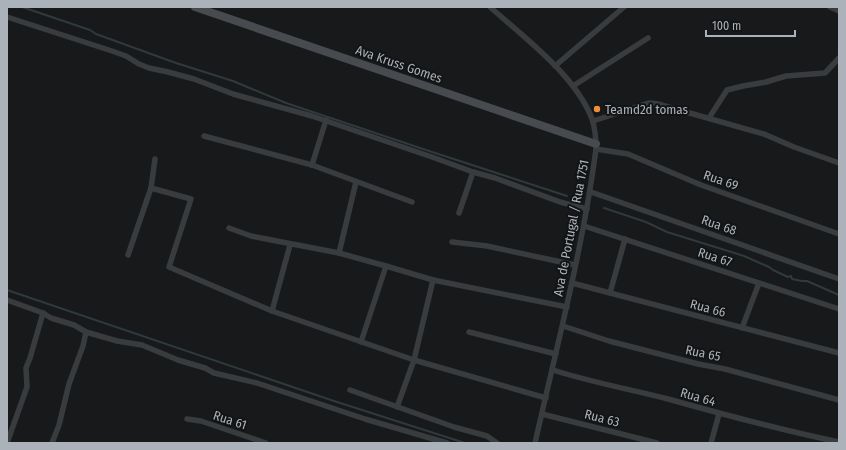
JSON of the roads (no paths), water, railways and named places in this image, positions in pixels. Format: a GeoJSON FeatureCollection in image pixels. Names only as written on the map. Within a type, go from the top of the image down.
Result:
{"type":"FeatureCollection","features":[{"type":"Feature","properties":{"kind":"street","name":"Ava Kruss Gomes"},"geometry":{"type":"LineString","coordinates":[[195,7],[596,147]]}},
{"type":"Feature","properties":{"kind":"street","name":"Ava de Portugal / Rua 1751"},"geometry":{"type":"LineString","coordinates":[[490,7],[555,66],[573,86],[585,103],[593,121],[596,147],[588,209],[563,326],[535,443]]}},
{"type":"Feature","properties":{"kind":"street"},"geometry":{"type":"LineString","coordinates":[[555,66],[624,7]]}},
{"type":"Feature","properties":{"kind":"street"},"geometry":{"type":"LineString","coordinates":[[830,7],[839,11]]}},
{"type":"Feature","properties":{"kind":"street"},"geometry":{"type":"LineString","coordinates":[[7,17],[126,56],[149,68],[194,79],[233,94],[278,105],[326,120],[560,202],[588,209]]}},
{"type":"Feature","properties":{"kind":"street"},"geometry":{"type":"LineString","coordinates":[[573,86],[648,38]]}},
{"type":"Feature","properties":{"kind":"street"},"geometry":{"type":"LineString","coordinates":[[708,118],[727,90],[766,82],[786,76],[825,73],[839,58]]}},
{"type":"Feature","properties":{"kind":"street"},"geometry":{"type":"LineString","coordinates":[[593,121],[650,103],[764,134],[794,147],[839,163]]}},
{"type":"Feature","properties":{"kind":"street"},"geometry":{"type":"LineString","coordinates":[[312,165],[326,120]]}},
{"type":"Feature","properties":{"kind":"street"},"geometry":{"type":"LineString","coordinates":[[204,136],[312,165],[412,202]]}},
{"type":"Feature","properties":{"kind":"street","name":"Rua 69"},"geometry":{"type":"LineString","coordinates":[[596,147],[628,154],[701,185],[839,234]]}},
{"type":"Feature","properties":{"kind":"street"},"geometry":{"type":"LineString","coordinates":[[128,255],[151,188],[155,159]]}},
{"type":"Feature","properties":{"kind":"street"},"geometry":{"type":"LineString","coordinates":[[459,213],[473,172]]}},
{"type":"Feature","properties":{"kind":"street"},"geometry":{"type":"LineString","coordinates":[[339,253],[356,182]]}},
{"type":"Feature","properties":{"kind":"street"},"geometry":{"type":"LineString","coordinates":[[151,188],[191,199],[169,266],[272,311],[414,360],[546,398]]}},
{"type":"Feature","properties":{"kind":"street","name":"Rua 68"},"geometry":{"type":"LineString","coordinates":[[591,192],[839,280]]}},
{"type":"Feature","properties":{"kind":"street","name":"Rua 67"},"geometry":{"type":"LineString","coordinates":[[584,226],[839,309]]}},
{"type":"Feature","properties":{"kind":"street"},"geometry":{"type":"LineString","coordinates":[[229,228],[251,236],[290,245],[339,253],[433,280],[567,307]]}},
{"type":"Feature","properties":{"kind":"street"},"geometry":{"type":"LineString","coordinates":[[610,293],[625,239]]}},
{"type":"Feature","properties":{"kind":"street"},"geometry":{"type":"LineString","coordinates":[[452,242],[486,246],[575,265]]}},
{"type":"Feature","properties":{"kind":"street"},"geometry":{"type":"LineString","coordinates":[[272,311],[290,245]]}},
{"type":"Feature","properties":{"kind":"street"},"geometry":{"type":"LineString","coordinates":[[362,342],[386,266]]}},
{"type":"Feature","properties":{"kind":"street"},"geometry":{"type":"LineString","coordinates":[[397,407],[414,360],[433,280]]}},
{"type":"Feature","properties":{"kind":"street","name":"Rua 66"},"geometry":{"type":"LineString","coordinates":[[572,283],[839,353]]}},
{"type":"Feature","properties":{"kind":"street"},"geometry":{"type":"LineString","coordinates":[[742,328],[759,283]]}},
{"type":"Feature","properties":{"kind":"street"},"geometry":{"type":"LineString","coordinates":[[7,300],[51,318],[74,325],[86,332],[117,342],[142,344],[178,360],[205,368],[214,373],[257,383],[358,417],[447,443]]}},
{"type":"Feature","properties":{"kind":"street"},"geometry":{"type":"LineString","coordinates":[[7,443],[27,387],[26,368],[43,314]]}},
{"type":"Feature","properties":{"kind":"street","name":"Rua 65"},"geometry":{"type":"LineString","coordinates":[[563,326],[609,341],[698,364],[725,369],[839,400]]}},
{"type":"Feature","properties":{"kind":"street"},"geometry":{"type":"LineString","coordinates":[[52,443],[59,425],[69,384],[83,346],[86,332]]}},
{"type":"Feature","properties":{"kind":"street"},"geometry":{"type":"LineString","coordinates":[[469,332],[556,354]]}},
{"type":"Feature","properties":{"kind":"street","name":"Rua 64"},"geometry":{"type":"LineString","coordinates":[[552,370],[584,380],[621,388],[719,414],[839,442]]}},
{"type":"Feature","properties":{"kind":"street"},"geometry":{"type":"LineString","coordinates":[[350,390],[454,427],[486,436],[497,443]]}},
{"type":"Feature","properties":{"kind":"street","name":"Rua 63"},"geometry":{"type":"LineString","coordinates":[[542,414],[657,443]]}},
{"type":"Feature","properties":{"kind":"street"},"geometry":{"type":"LineString","coordinates":[[711,443],[719,414]]}},
{"type":"Feature","properties":{"kind":"street","name":"Rua 61"},"geometry":{"type":"LineString","coordinates":[[187,419],[201,421],[266,443]]}},
{"type":"Feature","properties":{"kind":"waterway"},"geometry":{"type":"LineString","coordinates":[[22,7],[90,30],[96,34],[176,63],[233,81],[286,103],[567,196]]}},
{"type":"Feature","properties":{"kind":"waterway"},"geometry":{"type":"LineString","coordinates":[[604,208],[646,222],[667,232],[744,256],[788,277],[791,276],[792,279],[807,281],[839,295]]}},
{"type":"Feature","properties":{"kind":"waterway"},"geometry":{"type":"LineString","coordinates":[[7,290],[334,401],[465,443]]}},
{"type":"Feature","properties":{"kind":"place","name":"Teamd2d tomas"},"geometry":{"type":"Point","coordinates":[597,109]}}]}
